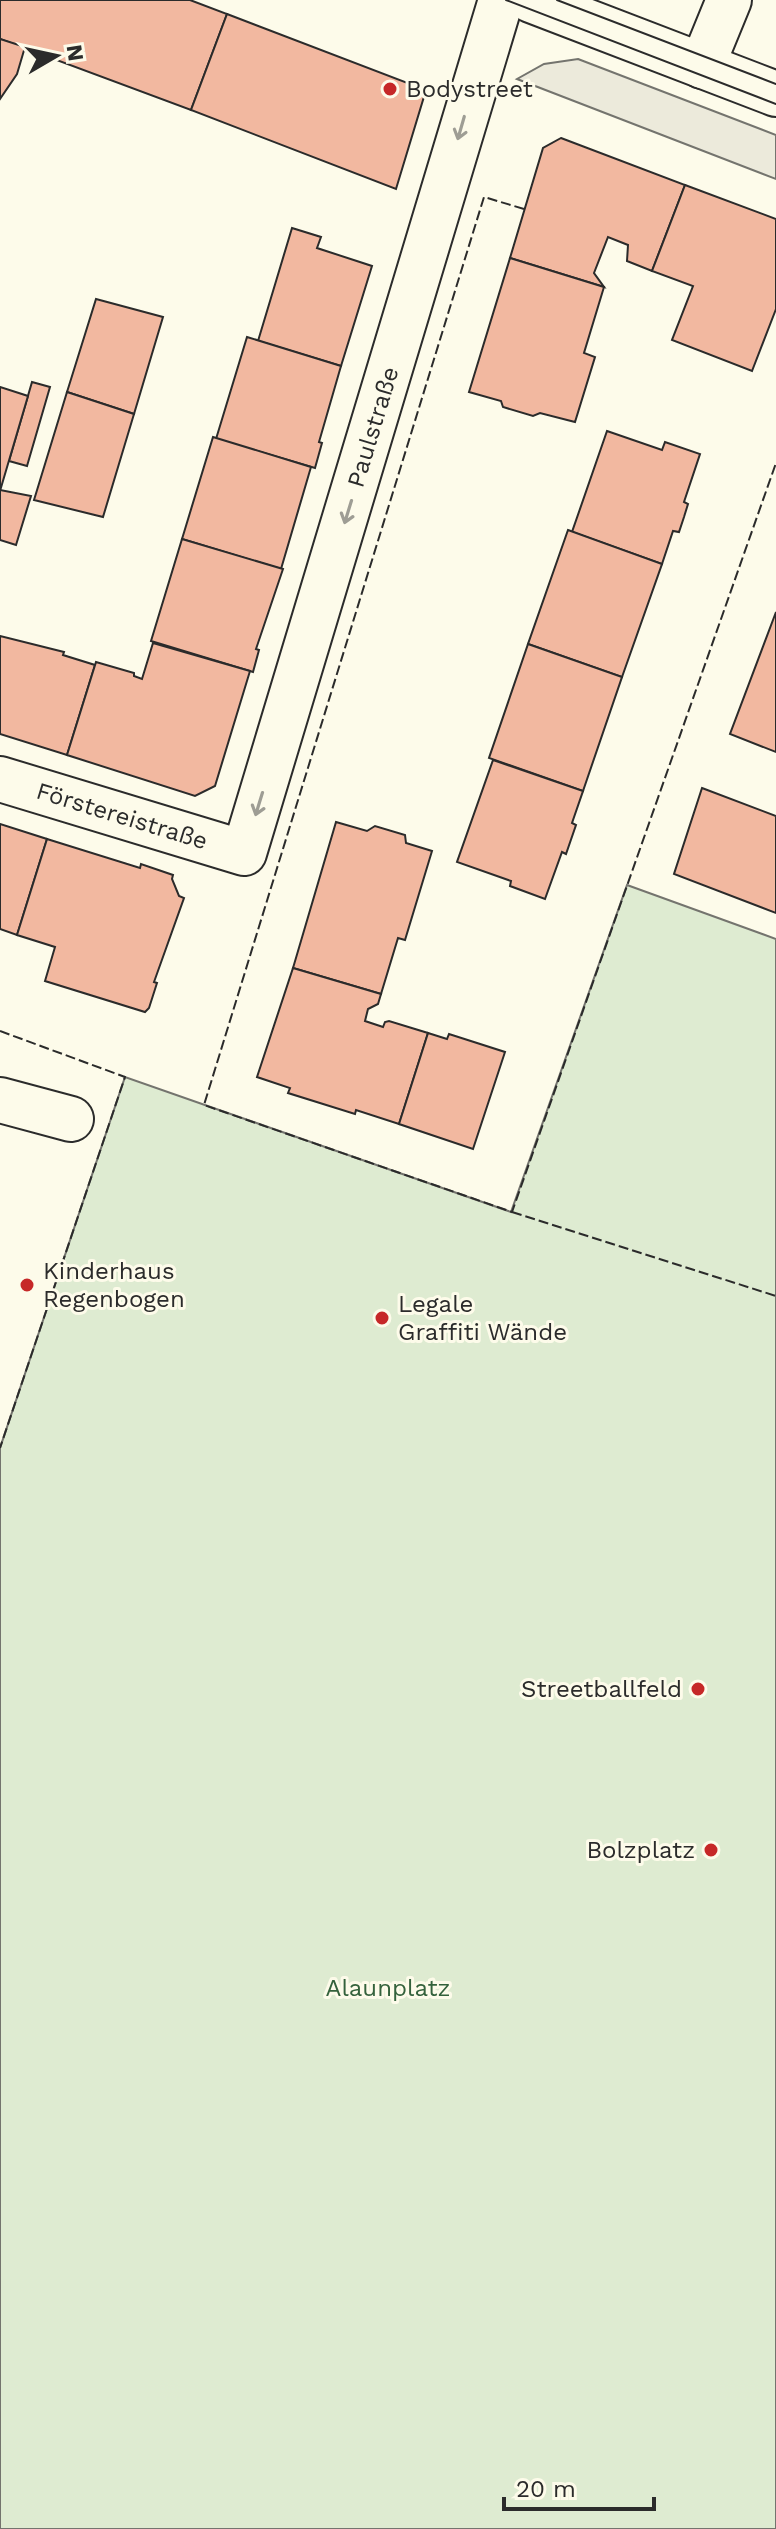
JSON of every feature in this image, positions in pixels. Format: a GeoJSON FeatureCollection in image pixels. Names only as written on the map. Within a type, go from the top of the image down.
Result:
{"type":"FeatureCollection","features":[{"type":"Feature","properties":{"kind":"street","name":"Paulstraße"},"geometry":{"type":"LineString","coordinates":[[244,853],[501,0]]}},
{"type":"Feature","properties":{"kind":"street"},"geometry":{"type":"LineString","coordinates":[[531,0],[776,94]]}},
{"type":"Feature","properties":{"kind":"street"},"geometry":{"type":"LineString","coordinates":[[702,66],[729,0]]}},
{"type":"Feature","properties":{"kind":"street","name":"Förstereistraße"},"geometry":{"type":"LineString","coordinates":[[0,779],[244,853]]}},
{"type":"Feature","properties":{"kind":"street"},"geometry":{"type":"LineString","coordinates":[[0,1100],[71,1119]]}},
{"type":"Feature","properties":{"kind":"green space","name":"Alaunplatz"},"geometry":{"type":"Polygon","coordinates":[[[627,885],[776,939],[776,2529],[0,2529],[0,1448],[125,1077],[511,1212],[627,885]]]}},
{"type":"Feature","properties":{"kind":"shaded area"},"geometry":{"type":"Polygon","coordinates":[[[578,59],[776,135],[776,179],[517,79],[544,64],[578,59]]]}},
{"type":"Feature","properties":{"kind":"building"},"geometry":{"type":"Polygon","coordinates":[[[0,0],[190,0],[227,14],[191,110],[0,39],[0,0]]]}},
{"type":"Feature","properties":{"kind":"building"},"geometry":{"type":"Polygon","coordinates":[[[227,14],[426,90],[396,189],[191,110],[227,14]]]}},
{"type":"Feature","properties":{"kind":"building"},"geometry":{"type":"Polygon","coordinates":[[[0,39],[25,47],[17,74],[0,99],[0,39]]]}},
{"type":"Feature","properties":{"kind":"building"},"geometry":{"type":"Polygon","coordinates":[[[561,138],[685,185],[652,271],[627,261],[628,245],[608,237],[594,273],[604,287],[510,258],[543,148],[561,138]]]}},
{"type":"Feature","properties":{"kind":"building"},"geometry":{"type":"Polygon","coordinates":[[[685,185],[776,219],[776,309],[752,371],[672,340],[693,286],[652,271],[685,185]]]}},
{"type":"Feature","properties":{"kind":"building"},"geometry":{"type":"Polygon","coordinates":[[[292,228],[321,237],[317,248],[372,266],[341,366],[258,341],[292,228]]]}},
{"type":"Feature","properties":{"kind":"building"},"geometry":{"type":"Polygon","coordinates":[[[510,258],[604,287],[584,353],[595,357],[575,422],[540,413],[533,416],[503,407],[501,401],[469,392],[510,258]]]}},
{"type":"Feature","properties":{"kind":"building"},"geometry":{"type":"Polygon","coordinates":[[[96,299],[163,317],[134,414],[67,392],[96,299]]]}},
{"type":"Feature","properties":{"kind":"building"},"geometry":{"type":"Polygon","coordinates":[[[247,337],[341,366],[319,442],[322,443],[315,468],[216,439],[247,337]]]}},
{"type":"Feature","properties":{"kind":"building"},"geometry":{"type":"Polygon","coordinates":[[[32,382],[50,387],[27,466],[9,461],[32,382]]]}},
{"type":"Feature","properties":{"kind":"building"},"geometry":{"type":"Polygon","coordinates":[[[0,387],[28,396],[0,491],[0,387]]]}},
{"type":"Feature","properties":{"kind":"building"},"geometry":{"type":"Polygon","coordinates":[[[67,392],[134,414],[103,517],[34,500],[67,392]]]}},
{"type":"Feature","properties":{"kind":"building"},"geometry":{"type":"Polygon","coordinates":[[[607,431],[662,450],[665,442],[700,454],[684,502],[688,504],[679,532],[673,531],[662,564],[572,532],[607,431]]]}},
{"type":"Feature","properties":{"kind":"building"},"geometry":{"type":"Polygon","coordinates":[[[213,437],[311,467],[281,569],[182,539],[213,437]]]}},
{"type":"Feature","properties":{"kind":"building"},"geometry":{"type":"Polygon","coordinates":[[[0,490],[31,496],[16,545],[0,540],[0,490]]]}},
{"type":"Feature","properties":{"kind":"building"},"geometry":{"type":"Polygon","coordinates":[[[568,530],[662,564],[622,677],[528,644],[568,530]]]}},
{"type":"Feature","properties":{"kind":"building"},"geometry":{"type":"Polygon","coordinates":[[[182,539],[283,569],[256,649],[259,650],[253,672],[151,641],[182,539]]]}},
{"type":"Feature","properties":{"kind":"building"},"geometry":{"type":"Polygon","coordinates":[[[776,612],[776,752],[730,734],[776,612]]]}},
{"type":"Feature","properties":{"kind":"building"},"geometry":{"type":"Polygon","coordinates":[[[0,636],[64,652],[63,655],[95,665],[67,755],[0,734],[0,636]]]}},
{"type":"Feature","properties":{"kind":"building"},"geometry":{"type":"Polygon","coordinates":[[[153,643],[250,671],[215,786],[195,796],[67,755],[96,662],[134,673],[142,679],[153,643]]]}},
{"type":"Feature","properties":{"kind":"building"},"geometry":{"type":"Polygon","coordinates":[[[528,644],[622,677],[583,791],[489,758],[528,644]]]}},
{"type":"Feature","properties":{"kind":"building"},"geometry":{"type":"Polygon","coordinates":[[[493,760],[583,791],[566,854],[562,852],[545,899],[510,886],[511,881],[457,862],[493,760]]]}},
{"type":"Feature","properties":{"kind":"building"},"geometry":{"type":"Polygon","coordinates":[[[702,788],[776,816],[776,913],[674,874],[702,788]]]}},
{"type":"Feature","properties":{"kind":"building"},"geometry":{"type":"Polygon","coordinates":[[[336,822],[367,831],[375,826],[405,835],[406,843],[432,851],[405,940],[398,938],[381,994],[293,968],[336,822]]]}},
{"type":"Feature","properties":{"kind":"building"},"geometry":{"type":"Polygon","coordinates":[[[0,824],[47,839],[17,935],[0,929],[0,824]]]}},
{"type":"Feature","properties":{"kind":"building"},"geometry":{"type":"Polygon","coordinates":[[[47,839],[173,875],[179,896],[184,898],[154,982],[157,983],[149,1008],[145,1012],[45,981],[55,947],[17,935],[47,839]]]}},
{"type":"Feature","properties":{"kind":"building"},"geometry":{"type":"Polygon","coordinates":[[[293,968],[381,994],[378,1004],[368,1009],[365,1021],[383,1027],[389,1021],[428,1033],[399,1124],[288,1093],[290,1088],[257,1077],[293,968]]]}},
{"type":"Feature","properties":{"kind":"building"},"geometry":{"type":"Polygon","coordinates":[[[428,1033],[447,1039],[449,1034],[505,1052],[473,1149],[399,1124],[428,1033]]]}},
{"type":"Feature","properties":{"kind":"tram line"},"geometry":{"type":"LineString","coordinates":[[506,0],[776,104]]}},
{"type":"Feature","properties":{"kind":"tram line"},"geometry":{"type":"LineString","coordinates":[[557,0],[776,84]]}},
{"type":"Feature","properties":{"kind":"fence"},"geometry":{"type":"LineString","coordinates":[[524,209],[484,197],[204,1105],[512,1212],[776,463]]}},
{"type":"Feature","properties":{"kind":"fence"},"geometry":{"type":"LineString","coordinates":[[0,1031],[125,1077],[0,1448]]}},
{"type":"Feature","properties":{"kind":"fence"},"geometry":{"type":"LineString","coordinates":[[512,1212],[776,1296]]}},
{"type":"Feature","properties":{"kind":"place","name":"Bodystreet"},"geometry":{"type":"Point","coordinates":[390,89]}},
{"type":"Feature","properties":{"kind":"place","name":"Kinderhaus Regenbogen"},"geometry":{"type":"Point","coordinates":[27,1285]}},
{"type":"Feature","properties":{"kind":"place","name":"Legale Graffiti Wände"},"geometry":{"type":"Point","coordinates":[382,1318]}},
{"type":"Feature","properties":{"kind":"place","name":"Streetballfeld"},"geometry":{"type":"Point","coordinates":[698,1689]}},
{"type":"Feature","properties":{"kind":"place","name":"Bolzplatz"},"geometry":{"type":"Point","coordinates":[711,1850]}}]}
